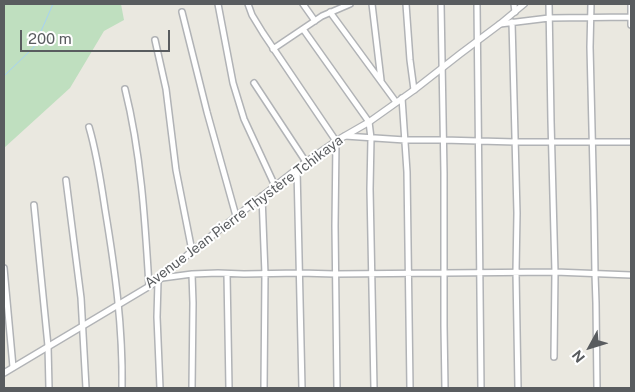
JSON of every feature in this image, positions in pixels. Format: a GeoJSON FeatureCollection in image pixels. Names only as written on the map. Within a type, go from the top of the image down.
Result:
{"type":"FeatureCollection","features":[{"type":"Feature","properties":{"kind":"street"},"geometry":{"type":"LineString","coordinates":[[218,4],[233,83],[244,120],[275,186]]}},
{"type":"Feature","properties":{"kind":"street"},"geometry":{"type":"LineString","coordinates":[[248,4],[252,15],[273,49],[336,141],[337,388]]}},
{"type":"Feature","properties":{"kind":"street"},"geometry":{"type":"LineString","coordinates":[[303,4],[315,21]]}},
{"type":"Feature","properties":{"kind":"street"},"geometry":{"type":"LineString","coordinates":[[273,49],[315,21],[347,4]]}},
{"type":"Feature","properties":{"kind":"street"},"geometry":{"type":"LineString","coordinates":[[372,4],[381,80]]}},
{"type":"Feature","properties":{"kind":"street"},"geometry":{"type":"LineString","coordinates":[[406,4],[414,90]]}},
{"type":"Feature","properties":{"kind":"street"},"geometry":{"type":"LineString","coordinates":[[441,4],[445,388]]}},
{"type":"Feature","properties":{"kind":"street"},"geometry":{"type":"LineString","coordinates":[[477,4],[481,388]]}},
{"type":"Feature","properties":{"kind":"street"},"geometry":{"type":"LineString","coordinates":[[514,4],[514,12]]}},
{"type":"Feature","properties":{"kind":"street","name":"Avenue Jean Pierre Thystère Tchikaya"},"geometry":{"type":"LineString","coordinates":[[4,373],[160,279],[192,251],[306,162],[336,141],[369,122],[414,90],[524,4]]}},
{"type":"Feature","properties":{"kind":"street"},"geometry":{"type":"LineString","coordinates":[[549,4],[555,272],[554,358]]}},
{"type":"Feature","properties":{"kind":"street"},"geometry":{"type":"LineString","coordinates":[[591,4],[590,47],[597,388]]}},
{"type":"Feature","properties":{"kind":"street"},"geometry":{"type":"LineString","coordinates":[[631,4],[631,25]]}},
{"type":"Feature","properties":{"kind":"street"},"geometry":{"type":"LineString","coordinates":[[182,12],[236,216]]}},
{"type":"Feature","properties":{"kind":"street"},"geometry":{"type":"LineString","coordinates":[[330,12],[396,102]]}},
{"type":"Feature","properties":{"kind":"street"},"geometry":{"type":"LineString","coordinates":[[500,24],[549,18],[631,17]]}},
{"type":"Feature","properties":{"kind":"street"},"geometry":{"type":"LineString","coordinates":[[512,22],[517,213],[518,388]]}},
{"type":"Feature","properties":{"kind":"street"},"geometry":{"type":"LineString","coordinates":[[303,29],[369,122],[374,388]]}},
{"type":"Feature","properties":{"kind":"street"},"geometry":{"type":"LineString","coordinates":[[155,40],[166,89],[176,170],[192,251]]}},
{"type":"Feature","properties":{"kind":"street"},"geometry":{"type":"LineString","coordinates":[[254,83],[306,162]]}},
{"type":"Feature","properties":{"kind":"street"},"geometry":{"type":"LineString","coordinates":[[125,89],[132,116],[141,180],[149,286]]}},
{"type":"Feature","properties":{"kind":"street"},"geometry":{"type":"LineString","coordinates":[[402,98],[407,172],[410,388]]}},
{"type":"Feature","properties":{"kind":"street"},"geometry":{"type":"LineString","coordinates":[[89,127],[96,155],[111,245],[118,304],[122,388]]}},
{"type":"Feature","properties":{"kind":"street"},"geometry":{"type":"LineString","coordinates":[[345,136],[405,140],[631,142]]}},
{"type":"Feature","properties":{"kind":"street"},"geometry":{"type":"LineString","coordinates":[[297,169],[302,388]]}},
{"type":"Feature","properties":{"kind":"street"},"geometry":{"type":"LineString","coordinates":[[66,180],[83,326],[86,388]]}},
{"type":"Feature","properties":{"kind":"street"},"geometry":{"type":"LineString","coordinates":[[262,196],[265,274],[264,388]]}},
{"type":"Feature","properties":{"kind":"street"},"geometry":{"type":"LineString","coordinates":[[34,204],[48,346],[49,388]]}},
{"type":"Feature","properties":{"kind":"street"},"geometry":{"type":"LineString","coordinates":[[4,268],[13,367]]}},
{"type":"Feature","properties":{"kind":"street"},"geometry":{"type":"LineString","coordinates":[[160,388],[157,317],[160,279],[192,274],[300,273],[555,272],[631,275]]}},
{"type":"Feature","properties":{"kind":"street"},"geometry":{"type":"LineString","coordinates":[[192,274],[192,388]]}},
{"type":"Feature","properties":{"kind":"street"},"geometry":{"type":"LineString","coordinates":[[227,274],[229,388]]}},
{"type":"Feature","properties":{"kind":"green space"},"geometry":{"type":"Polygon","coordinates":[[[4,4],[121,4],[124,20],[104,31],[70,88],[4,148],[4,4]]]}},
{"type":"Feature","properties":{"kind":"waterway"},"geometry":{"type":"LineString","coordinates":[[4,76],[34,47],[53,4]]}}]}
